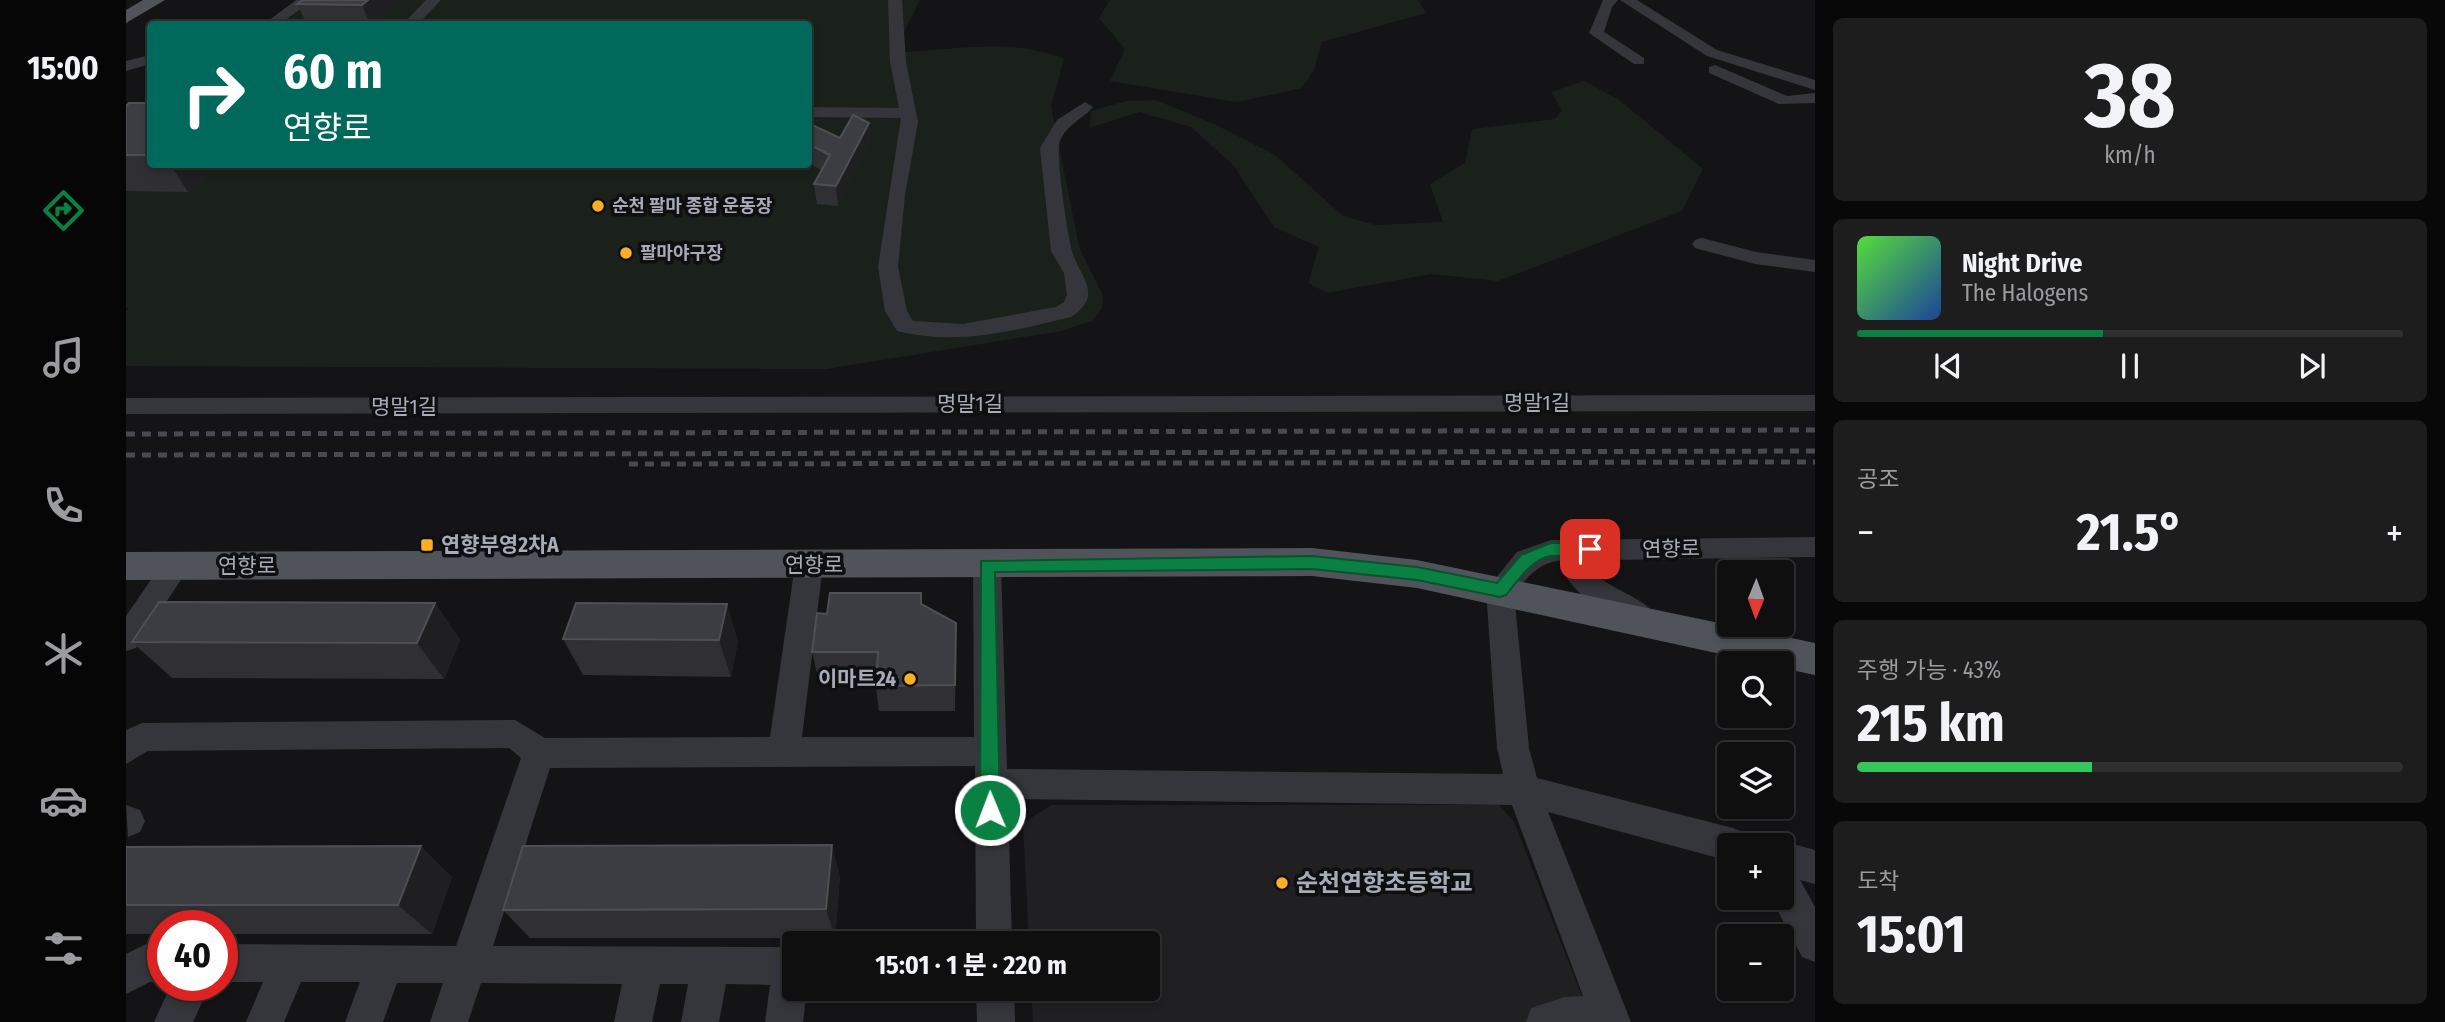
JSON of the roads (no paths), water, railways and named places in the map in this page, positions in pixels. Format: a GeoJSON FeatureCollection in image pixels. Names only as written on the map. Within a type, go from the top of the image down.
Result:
{"type":"FeatureCollection","features":[{"type":"Feature","properties":{"kind":"main road"},"geometry":{"type":"LineString","coordinates":[[126,18],[156,0]]}},
{"type":"Feature","properties":{"kind":"main road","name":"연향로"},"geometry":{"type":"LineString","coordinates":[[126,566],[1312,562],[1417,574],[1500,590],[1815,659]]}},
{"type":"Feature","properties":{"kind":"street"},"geometry":{"type":"LineString","coordinates":[[275,21],[305,0]]}},
{"type":"Feature","properties":{"kind":"street"},"geometry":{"type":"LineString","coordinates":[[413,21],[435,0]]}},
{"type":"Feature","properties":{"kind":"street"},"geometry":{"type":"LineString","coordinates":[[895,0],[897,54],[908,113],[909,134],[896,195],[888,267],[900,319],[905,326],[930,333],[1063,312],[1073,306],[1078,295],[1077,283],[1061,251],[1049,148],[1052,137],[1076,112],[1085,107]]}},
{"type":"Feature","properties":{"kind":"street"},"geometry":{"type":"LineString","coordinates":[[1611,0],[1605,6],[1595,33],[1639,61]]}},
{"type":"Feature","properties":{"kind":"street"},"geometry":{"type":"LineString","coordinates":[[1627,0],[1654,19],[1712,52],[1815,85]]}},
{"type":"Feature","properties":{"kind":"street"},"geometry":{"type":"LineString","coordinates":[[1654,19],[1655,25],[1702,63],[1785,101],[1815,98]]}},
{"type":"Feature","properties":{"kind":"street"},"geometry":{"type":"LineString","coordinates":[[126,66],[147,61]]}},
{"type":"Feature","properties":{"kind":"street"},"geometry":{"type":"LineString","coordinates":[[812,112],[908,113]]}},
{"type":"Feature","properties":{"kind":"street"},"geometry":{"type":"LineString","coordinates":[[1702,244],[1755,258],[1815,266]]}},
{"type":"Feature","properties":{"kind":"street","name":"명말1길"},"geometry":{"type":"LineString","coordinates":[[126,406],[1815,403]]}},
{"type":"Feature","properties":{"kind":"street","name":"연향로"},"geometry":{"type":"LineString","coordinates":[[1500,590],[1527,560],[1551,550],[1815,547]]}},
{"type":"Feature","properties":{"kind":"street"},"geometry":{"type":"LineString","coordinates":[[1609,549],[1579,562],[1575,568],[1580,579],[1615,604],[1674,629]]}},
{"type":"Feature","properties":{"kind":"street"},"geometry":{"type":"LineString","coordinates":[[783,752],[809,565]]}},
{"type":"Feature","properties":{"kind":"street"},"geometry":{"type":"LineString","coordinates":[[986,565],[994,931]]}},
{"type":"Feature","properties":{"kind":"street"},"geometry":{"type":"LineString","coordinates":[[126,639],[176,566]]}},
{"type":"Feature","properties":{"kind":"street"},"geometry":{"type":"LineString","coordinates":[[1500,590],[1513,748],[1523,790],[1610,1019],[1554,1021]]}},
{"type":"Feature","properties":{"kind":"street"},"geometry":{"type":"LineString","coordinates":[[126,749],[142,737],[515,734],[539,753],[989,751]]}},
{"type":"Feature","properties":{"kind":"street"},"geometry":{"type":"LineString","coordinates":[[449,1022],[539,753]]}},
{"type":"Feature","properties":{"kind":"street"},"geometry":{"type":"LineString","coordinates":[[989,783],[1523,790],[1717,841]]}},
{"type":"Feature","properties":{"kind":"street"},"geometry":{"type":"LineString","coordinates":[[1794,861],[1815,867]]}},
{"type":"Feature","properties":{"kind":"street"},"geometry":{"type":"LineString","coordinates":[[1794,904],[1815,943]]}},
{"type":"Feature","properties":{"kind":"street"},"geometry":{"type":"LineString","coordinates":[[126,975],[147,963]]}},
{"type":"Feature","properties":{"kind":"street"},"geometry":{"type":"LineString","coordinates":[[238,963],[644,968],[791,966],[784,1022]]}},
{"type":"Feature","properties":{"kind":"street"},"geometry":{"type":"LineString","coordinates":[[265,1022],[290,964]]}},
{"type":"Feature","properties":{"kind":"street"},"geometry":{"type":"LineString","coordinates":[[364,1022],[385,964]]}},
{"type":"Feature","properties":{"kind":"street"},"geometry":{"type":"LineString","coordinates":[[700,1022],[710,966]]}},
{"type":"Feature","properties":{"kind":"street"},"geometry":{"type":"LineString","coordinates":[[633,1022],[644,968]]}},
{"type":"Feature","properties":{"kind":"street"},"geometry":{"type":"LineString","coordinates":[[173,1022],[183,1001]]}},
{"type":"Feature","properties":{"kind":"street"},"geometry":{"type":"LineString","coordinates":[[995,1001],[996,1022]]}},
{"type":"Feature","properties":{"kind":"railway"},"geometry":{"type":"LineString","coordinates":[[126,434],[1815,430]]}},
{"type":"Feature","properties":{"kind":"railway"},"geometry":{"type":"LineString","coordinates":[[126,455],[1815,451]]}},
{"type":"Feature","properties":{"kind":"railway"},"geometry":{"type":"LineString","coordinates":[[629,464],[1815,462]]}},
{"type":"Feature","properties":{"kind":"place","name":"순천 팔마 종합 운동장"},"geometry":{"type":"Point","coordinates":[598,206]}},
{"type":"Feature","properties":{"kind":"place","name":"팔마야구장"},"geometry":{"type":"Point","coordinates":[626,253]}},
{"type":"Feature","properties":{"kind":"place","name":"연향부영2차A"},"geometry":{"type":"Point","coordinates":[427,545]}},
{"type":"Feature","properties":{"kind":"place","name":"이마트24"},"geometry":{"type":"Point","coordinates":[910,679]}},
{"type":"Feature","properties":{"kind":"place","name":"순천연향초등학교"},"geometry":{"type":"Point","coordinates":[1282,883]}}]}
